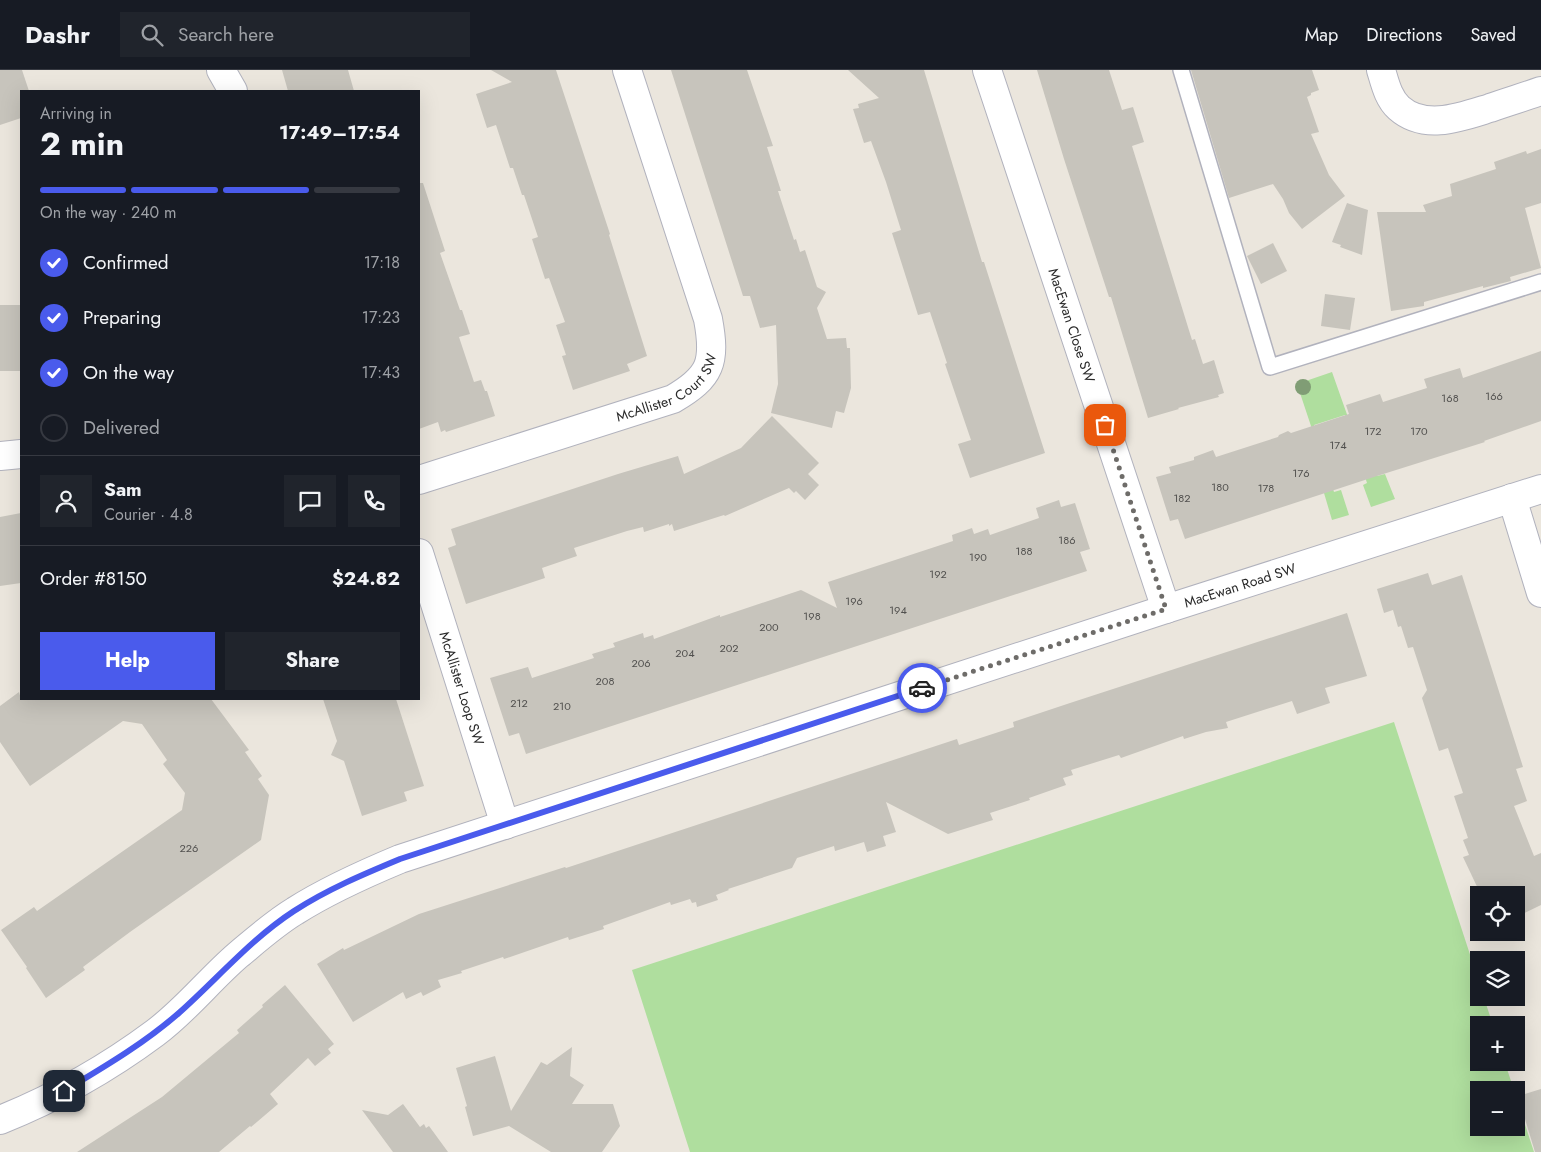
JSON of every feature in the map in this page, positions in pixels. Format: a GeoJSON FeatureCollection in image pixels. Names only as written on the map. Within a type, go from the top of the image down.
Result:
{"type":"FeatureCollection","features":[{"type":"Feature","properties":{"kind":"street"},"geometry":{"type":"LineString","coordinates":[[221,70],[232,90]]}},
{"type":"Feature","properties":{"kind":"street","name":"McAllister Court SW"},"geometry":{"type":"LineString","coordinates":[[420,480],[673,399],[689,390],[700,380],[710,364],[712,351],[708,319],[627,70]]}},
{"type":"Feature","properties":{"kind":"street","name":"MacEwan Close SW"},"geometry":{"type":"LineString","coordinates":[[987,70],[1166,609]]}},
{"type":"Feature","properties":{"kind":"street"},"geometry":{"type":"LineString","coordinates":[[1381,70],[1392,100],[1398,108],[1410,116],[1423,120],[1440,121],[1456,119],[1541,91]]}},
{"type":"Feature","properties":{"kind":"street"},"geometry":{"type":"LineString","coordinates":[[0,456],[20,454]]}},
{"type":"Feature","properties":{"kind":"street","name":"MacEwan Road SW"},"geometry":{"type":"LineString","coordinates":[[0,1120],[64,1091],[156,1032],[181,1011],[237,957],[293,912],[352,879],[400,859],[1166,609],[1541,489]]}},
{"type":"Feature","properties":{"kind":"street"},"geometry":{"type":"LineString","coordinates":[[1512,498],[1541,593]]}},
{"type":"Feature","properties":{"kind":"street","name":"McAllister Loop SW"},"geometry":{"type":"LineString","coordinates":[[420,556],[505,825]]}},
{"type":"Feature","properties":{"kind":"lane"},"geometry":{"type":"LineString","coordinates":[[1181,70],[1270,367],[1541,282]]}},
{"type":"Feature","properties":{"kind":"green space"},"geometry":{"type":"Polygon","coordinates":[[[1332,372],[1350,423],[1345,415],[1314,425],[1315,438],[1297,384],[1332,372]]]}},
{"type":"Feature","properties":{"kind":"green space"},"geometry":{"type":"Polygon","coordinates":[[[1371,456],[1377,476],[1385,474],[1395,499],[1371,507],[1363,485],[1367,483],[1360,461],[1371,456]]]}},
{"type":"Feature","properties":{"kind":"green space"},"geometry":{"type":"Polygon","coordinates":[[[1316,466],[1330,480],[1334,492],[1341,490],[1349,515],[1332,520],[1316,466]]]}},
{"type":"Feature","properties":{"kind":"green space"},"geometry":{"type":"Polygon","coordinates":[[[1394,722],[1470,954],[1470,1006],[1487,1006],[1490,1016],[1470,1016],[1470,1071],[1508,1071],[1511,1081],[1470,1081],[1470,1136],[1525,1136],[1525,1124],[1534,1152],[690,1152],[632,970],[1394,722]]]}},
{"type":"Feature","properties":{"kind":"building"},"geometry":{"type":"Polygon","coordinates":[[[0,70],[22,70],[29,90],[20,90],[20,118],[0,125],[0,70]]]}},
{"type":"Feature","properties":{"kind":"building"},"geometry":{"type":"Polygon","coordinates":[[[282,70],[348,70],[354,90],[288,90],[282,70]]]}},
{"type":"Feature","properties":{"kind":"building"},"geometry":{"type":"Polygon","coordinates":[[[491,70],[556,70],[610,234],[647,356],[627,364],[630,371],[573,390],[562,356],[566,355],[556,325],[565,322],[549,278],[545,279],[532,239],[538,237],[524,195],[522,195],[513,168],[510,168],[496,125],[487,128],[476,94],[512,82],[491,70]]]}},
{"type":"Feature","properties":{"kind":"building"},"geometry":{"type":"Polygon","coordinates":[[[671,70],[747,70],[773,146],[767,147],[781,191],[778,191],[794,240],[796,239],[800,252],[805,250],[817,287],[826,292],[817,308],[827,339],[846,338],[847,348],[850,348],[851,388],[844,413],[836,411],[832,428],[771,413],[778,384],[776,325],[760,328],[750,296],[743,296],[671,70]]]}},
{"type":"Feature","properties":{"kind":"building"},"geometry":{"type":"Polygon","coordinates":[[[848,70],[924,70],[982,262],[984,262],[1045,453],[970,478],[958,444],[971,440],[945,364],[947,363],[930,312],[918,315],[892,233],[901,230],[886,182],[871,141],[864,143],[853,109],[859,108],[858,104],[879,98],[848,70]]]}},
{"type":"Feature","properties":{"kind":"building"},"geometry":{"type":"Polygon","coordinates":[[[1037,70],[1109,70],[1122,110],[1133,107],[1144,142],[1132,146],[1192,340],[1195,339],[1203,364],[1214,360],[1224,393],[1218,395],[1219,397],[1148,418],[1111,297],[1109,297],[1064,159],[1037,70]]]}},
{"type":"Feature","properties":{"kind":"building"},"geometry":{"type":"Polygon","coordinates":[[[1191,70],[1312,70],[1319,90],[1307,97],[1319,132],[1311,134],[1329,175],[1345,196],[1302,229],[1289,213],[1283,199],[1273,184],[1229,198],[1191,70]]]}},
{"type":"Feature","properties":{"kind":"building"},"geometry":{"type":"Polygon","coordinates":[[[1541,149],[1541,203],[1525,208],[1541,268],[1510,277],[1511,281],[1483,288],[1483,286],[1424,302],[1424,306],[1391,311],[1377,212],[1426,212],[1423,205],[1452,196],[1450,184],[1496,169],[1494,162],[1526,151],[1527,154],[1541,149]]]}},
{"type":"Feature","properties":{"kind":"building"},"geometry":{"type":"Polygon","coordinates":[[[420,183],[423,183],[445,251],[440,253],[470,334],[459,337],[474,382],[481,380],[485,391],[487,391],[495,416],[446,432],[445,430],[441,432],[438,422],[420,429],[420,183]]]}},
{"type":"Feature","properties":{"kind":"building"},"geometry":{"type":"Polygon","coordinates":[[[1347,203],[1368,210],[1362,255],[1332,242],[1347,203]]]}},
{"type":"Feature","properties":{"kind":"building"},"geometry":{"type":"Polygon","coordinates":[[[1273,243],[1287,271],[1261,284],[1247,256],[1273,243]]]}},
{"type":"Feature","properties":{"kind":"building"},"geometry":{"type":"Polygon","coordinates":[[[1325,294],[1355,298],[1350,330],[1321,326],[1325,294]]]}},
{"type":"Feature","properties":{"kind":"building"},"geometry":{"type":"Polygon","coordinates":[[[0,305],[20,305],[20,371],[0,371],[0,305]]]}},
{"type":"Feature","properties":{"kind":"building"},"geometry":{"type":"Polygon","coordinates":[[[1541,351],[1541,421],[1485,442],[1185,539],[1178,519],[1170,521],[1156,477],[1171,473],[1169,467],[1194,460],[1194,457],[1213,450],[1216,457],[1278,437],[1288,431],[1291,433],[1349,414],[1346,405],[1380,394],[1383,402],[1427,388],[1424,379],[1460,368],[1463,378],[1541,351]]]}},
{"type":"Feature","properties":{"kind":"building"},"geometry":{"type":"Polygon","coordinates":[[[772,416],[819,463],[808,474],[819,485],[805,500],[796,491],[794,493],[789,488],[725,516],[674,531],[672,524],[669,526],[669,524],[644,532],[643,527],[627,531],[574,548],[577,556],[542,568],[545,578],[466,604],[448,548],[456,545],[451,529],[678,456],[684,474],[741,448],[772,416]]]}},
{"type":"Feature","properties":{"kind":"building"},"geometry":{"type":"Polygon","coordinates":[[[1059,500],[1061,507],[1075,503],[1090,549],[1080,552],[1087,571],[526,754],[519,733],[509,736],[490,678],[528,667],[532,678],[594,658],[592,654],[615,647],[613,643],[643,633],[644,638],[653,635],[654,639],[720,615],[720,617],[801,590],[837,608],[828,582],[953,541],[952,535],[972,528],[974,534],[988,529],[990,535],[1039,518],[1036,508],[1059,500]]]}},
{"type":"Feature","properties":{"kind":"building"},"geometry":{"type":"Polygon","coordinates":[[[20,513],[20,583],[0,586],[0,517],[20,513]]]}},
{"type":"Feature","properties":{"kind":"building"},"geometry":{"type":"Polygon","coordinates":[[[1428,573],[1432,585],[1462,575],[1523,767],[1516,769],[1527,801],[1514,806],[1534,856],[1541,853],[1541,905],[1525,913],[1525,886],[1477,886],[1463,857],[1469,855],[1463,840],[1468,838],[1454,796],[1463,793],[1448,748],[1439,751],[1422,698],[1427,690],[1413,647],[1408,648],[1401,626],[1398,627],[1393,610],[1384,613],[1377,589],[1428,573]]]}},
{"type":"Feature","properties":{"kind":"building"},"geometry":{"type":"Polygon","coordinates":[[[1347,613],[1367,676],[1325,688],[1330,703],[1297,714],[1292,701],[1226,722],[1228,728],[1184,739],[1183,736],[1121,758],[1119,755],[1071,770],[1073,775],[1063,778],[1066,785],[1029,798],[1030,800],[990,813],[993,820],[948,834],[886,802],[896,832],[883,836],[886,846],[867,852],[864,842],[835,851],[834,846],[797,858],[792,868],[728,889],[716,895],[718,900],[697,907],[696,902],[692,903],[690,899],[671,905],[670,902],[603,926],[604,929],[569,940],[568,937],[504,959],[503,957],[461,971],[462,973],[438,980],[441,987],[423,996],[421,992],[406,999],[403,992],[353,1022],[317,964],[343,948],[344,950],[419,914],[566,868],[957,739],[959,745],[1014,727],[1013,722],[1347,613]]]}},
{"type":"Feature","properties":{"kind":"building"},"geometry":{"type":"Polygon","coordinates":[[[19,692],[20,700],[212,700],[249,750],[245,752],[262,776],[258,779],[269,795],[261,840],[130,932],[83,967],[85,970],[46,998],[1,930],[34,907],[37,911],[182,810],[185,793],[163,764],[167,760],[142,724],[123,721],[30,786],[0,742],[0,706],[19,692]]]}},
{"type":"Feature","properties":{"kind":"building"},"geometry":{"type":"Polygon","coordinates":[[[323,700],[396,700],[424,786],[404,792],[407,801],[362,816],[344,761],[331,755],[337,741],[323,700]]]}},
{"type":"Feature","properties":{"kind":"building"},"geometry":{"type":"Polygon","coordinates":[[[285,985],[334,1044],[328,1049],[331,1053],[315,1066],[308,1058],[270,1094],[278,1104],[251,1127],[219,1152],[77,1152],[162,1097],[239,1033],[237,1030],[285,985]]]}},
{"type":"Feature","properties":{"kind":"building"},"geometry":{"type":"Polygon","coordinates":[[[572,1047],[570,1076],[584,1085],[572,1104],[613,1104],[620,1126],[602,1152],[551,1152],[509,1126],[473,1136],[456,1068],[495,1056],[511,1111],[541,1062],[547,1065],[572,1047]]]}},
{"type":"Feature","properties":{"kind":"building"},"geometry":{"type":"Polygon","coordinates":[[[1541,1089],[1541,1152],[1535,1152],[1525,1119],[1525,1094],[1541,1089]]]}},
{"type":"Feature","properties":{"kind":"building"},"geometry":{"type":"Polygon","coordinates":[[[403,1104],[420,1127],[424,1124],[426,1128],[429,1126],[448,1152],[393,1152],[362,1110],[388,1115],[403,1104]]]}},
{"type":"Feature","properties":{"kind":"way so far"},"geometry":{"type":"LineString","coordinates":[[922,688],[1166,609],[1105,425]]}},
{"type":"Feature","properties":{"kind":"route"},"geometry":{"type":"LineString","coordinates":[[64,1091],[156,1032],[181,1011],[237,957],[293,912],[352,879],[400,859],[922,688]]}}]}
